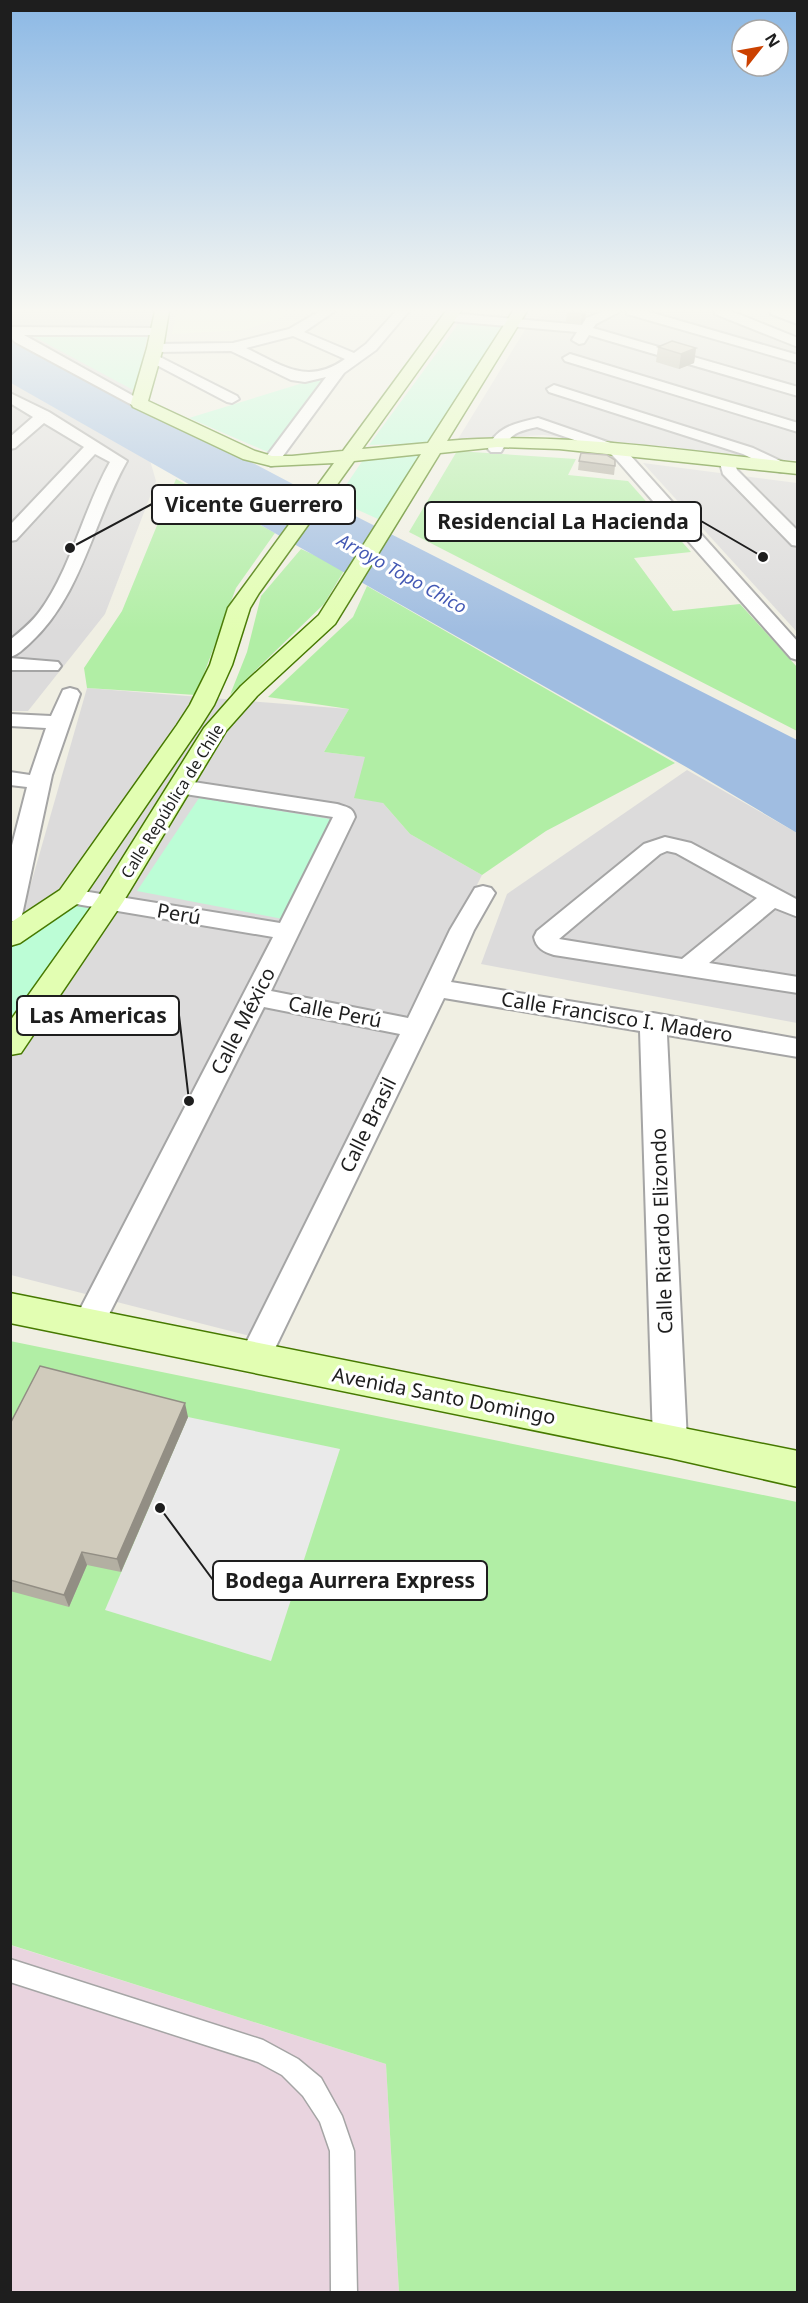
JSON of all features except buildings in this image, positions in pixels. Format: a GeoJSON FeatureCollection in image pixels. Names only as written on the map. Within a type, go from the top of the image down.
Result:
{"type":"FeatureCollection","features":[{"type":"Feature","properties":{"kind":"street"},"geometry":{"type":"LineString","coordinates":[[10,445],[40,418]]}},
{"type":"Feature","properties":{"kind":"street"},"geometry":{"type":"LineString","coordinates":[[10,651],[42,622],[52,607],[95,506],[119,460],[50,418]]}},
{"type":"Feature","properties":{"kind":"street"},"geometry":{"type":"LineString","coordinates":[[172,418],[249,455],[272,461],[434,447],[496,446],[618,453],[798,477]]}},
{"type":"Feature","properties":{"kind":"street"},"geometry":{"type":"LineString","coordinates":[[272,461],[303,418]]}},
{"type":"Feature","properties":{"kind":"street","name":"Calle República de Chile"},"geometry":{"type":"LineString","coordinates":[[10,937],[70,896],[202,705],[221,665],[239,608],[376,418]]}},
{"type":"Feature","properties":{"kind":"street","name":"Calle República de Chile"},"geometry":{"type":"LineString","coordinates":[[10,1045],[109,902],[228,713],[318,629],[355,576],[452,418]]}},
{"type":"Feature","properties":{"kind":"street"},"geometry":{"type":"LineString","coordinates":[[669,418],[789,468]]}},
{"type":"Feature","properties":{"kind":"street"},"geometry":{"type":"LineString","coordinates":[[757,418],[798,428]]}},
{"type":"Feature","properties":{"kind":"street"},"geometry":{"type":"LineString","coordinates":[[496,446],[506,434],[538,422],[618,453],[798,654]]}},
{"type":"Feature","properties":{"kind":"street"},"geometry":{"type":"LineString","coordinates":[[10,536],[94,446]]}},
{"type":"Feature","properties":{"kind":"street"},"geometry":{"type":"LineString","coordinates":[[729,467],[789,468]]}},
{"type":"Feature","properties":{"kind":"street"},"geometry":{"type":"LineString","coordinates":[[729,467],[798,541]]}},
{"type":"Feature","properties":{"kind":"street"},"geometry":{"type":"LineString","coordinates":[[10,664],[51,666]]}},
{"type":"Feature","properties":{"kind":"street"},"geometry":{"type":"LineString","coordinates":[[10,915],[16,856],[37,782],[70,694]]}},
{"type":"Feature","properties":{"kind":"street"},"geometry":{"type":"LineString","coordinates":[[10,720],[58,722]]}},
{"type":"Feature","properties":{"kind":"street"},"geometry":{"type":"LineString","coordinates":[[10,778],[37,782]]}},
{"type":"Feature","properties":{"kind":"street","name":"Calle México"},"geometry":{"type":"LineString","coordinates":[[89,1323],[256,997],[344,815],[337,811],[180,787]]}},
{"type":"Feature","properties":{"kind":"street"},"geometry":{"type":"LineString","coordinates":[[798,910],[683,848],[665,844],[652,849],[546,937],[554,947],[798,985]]}},
{"type":"Feature","properties":{"kind":"street","name":"Calle Brasil"},"geometry":{"type":"LineString","coordinates":[[255,1357],[436,988],[462,930],[483,893]]}},
{"type":"Feature","properties":{"kind":"street","name":"Perú"},"geometry":{"type":"LineString","coordinates":[[70,896],[288,932]]}},
{"type":"Feature","properties":{"kind":"street"},"geometry":{"type":"LineString","coordinates":[[688,967],[772,898]]}},
{"type":"Feature","properties":{"kind":"street","name":"Calle Francisco I. Madero"},"geometry":{"type":"LineString","coordinates":[[436,988],[798,1047]]}},
{"type":"Feature","properties":{"kind":"street","name":"Calle Perú"},"geometry":{"type":"LineString","coordinates":[[256,997],[415,1028]]}},
{"type":"Feature","properties":{"kind":"street","name":"Calle Ricardo Elizondo"},"geometry":{"type":"LineString","coordinates":[[653,1022],[670,1441]]}},
{"type":"Feature","properties":{"kind":"street","name":"Avenida Santo Domingo"},"geometry":{"type":"LineString","coordinates":[[10,1308],[670,1441],[798,1469]]}},
{"type":"Feature","properties":{"kind":"lane"},"geometry":{"type":"LineString","coordinates":[[10,1970],[262,2052],[290,2067],[312,2087],[330,2116],[342,2151],[344,2292]]}},
{"type":"Feature","properties":{"kind":"shaded area"},"geometry":{"type":"Polygon","coordinates":[[[11,418],[138,418],[156,481],[105,614],[28,711],[11,711],[11,418]]]}},
{"type":"Feature","properties":{"kind":"shaded area"},"geometry":{"type":"Polygon","coordinates":[[[471,418],[797,418],[797,460],[761,461],[544,435],[458,439],[471,418]]]}},
{"type":"Feature","properties":{"kind":"shaded area"},"geometry":{"type":"Polygon","coordinates":[[[643,463],[797,483],[797,632],[643,463]]]}},
{"type":"Feature","properties":{"kind":"shaded area"},"geometry":{"type":"Polygon","coordinates":[[[87,688],[349,709],[324,752],[365,757],[383,803],[410,834],[482,875],[250,1336],[11,1275],[10,927],[24,908],[87,688]]]}},
{"type":"Feature","properties":{"kind":"shaded area"},"geometry":{"type":"Polygon","coordinates":[[[687,770],[797,833],[797,1023],[481,964],[507,894],[687,770]]]}},
{"type":"Feature","properties":{"kind":"shaded area"},"geometry":{"type":"Polygon","coordinates":[[[188,1417],[340,1449],[271,1661],[105,1610],[188,1417]]]}},
{"type":"Feature","properties":{"kind":"shaded area"},"geometry":{"type":"Polygon","coordinates":[[[10,1945],[386,2064],[399,2292],[11,2292],[10,1945]]]}},
{"type":"Feature","properties":{"kind":"green space"},"geometry":{"type":"Polygon","coordinates":[[[190,418],[296,418],[270,453],[190,418]]]}},
{"type":"Feature","properties":{"kind":"green space"},"geometry":{"type":"Polygon","coordinates":[[[389,418],[447,418],[431,443],[369,445],[389,418]]]}},
{"type":"Feature","properties":{"kind":"green space"},"geometry":{"type":"Polygon","coordinates":[[[427,451],[378,519],[336,500],[365,457],[427,451]]]}},
{"type":"Feature","properties":{"kind":"green space"},"geometry":{"type":"Polygon","coordinates":[[[457,451],[576,459],[568,475],[628,481],[691,552],[634,558],[673,611],[740,604],[797,667],[797,731],[409,532],[457,451]]]}},
{"type":"Feature","properties":{"kind":"green space"},"geometry":{"type":"Polygon","coordinates":[[[176,479],[275,533],[236,588],[196,695],[87,688],[84,668],[122,611],[176,479]]]}},
{"type":"Feature","properties":{"kind":"green space"},"geometry":{"type":"Polygon","coordinates":[[[301,549],[345,569],[324,604],[230,695],[247,652],[261,596],[301,549]]]}},
{"type":"Feature","properties":{"kind":"green space"},"geometry":{"type":"Polygon","coordinates":[[[367,586],[675,763],[546,831],[482,875],[410,834],[383,803],[354,798],[365,757],[324,752],[349,709],[268,697],[353,617],[367,586]]]}},
{"type":"Feature","properties":{"kind":"green space"},"geometry":{"type":"Polygon","coordinates":[[[199,798],[336,820],[283,919],[137,891],[199,798]]]}},
{"type":"Feature","properties":{"kind":"green space"},"geometry":{"type":"Polygon","coordinates":[[[79,902],[92,905],[11,1029],[10,949],[21,935],[79,902]]]}},
{"type":"Feature","properties":{"kind":"green space"},"geometry":{"type":"Polygon","coordinates":[[[10,1341],[797,1502],[797,2292],[399,2292],[386,2064],[11,1945],[10,1341]]]}},
{"type":"Feature","properties":{"kind":"water","name":"Arroyo Topo Chico"},"geometry":{"type":"Polygon","coordinates":[[[73,418],[168,418],[797,740],[797,833],[688,768],[73,418]]]}},
{"type":"Feature","properties":{"kind":"place","name":"Vicente Guerrero"},"geometry":{"type":"Point","coordinates":[70,548]}},
{"type":"Feature","properties":{"kind":"place","name":"Residencial La Hacienda"},"geometry":{"type":"Point","coordinates":[763,557]}},
{"type":"Feature","properties":{"kind":"place","name":"Las Americas"},"geometry":{"type":"Point","coordinates":[189,1101]}},
{"type":"Feature","properties":{"kind":"place","name":"Bodega Aurrera Express"},"geometry":{"type":"Point","coordinates":[160,1508]}}]}
